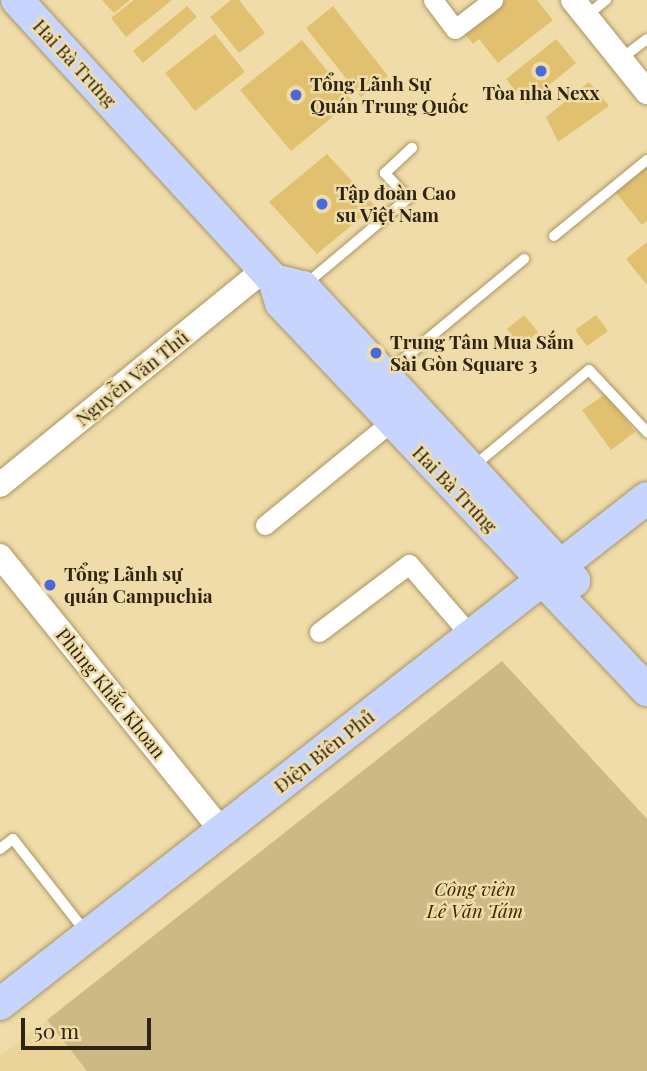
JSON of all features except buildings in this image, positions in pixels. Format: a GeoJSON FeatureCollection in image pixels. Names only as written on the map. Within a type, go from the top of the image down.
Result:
{"type":"FeatureCollection","features":[{"type":"Feature","properties":{"kind":"main road","name":"Hai Bà Trưng"},"geometry":{"type":"LineString","coordinates":[[17,0],[280,285],[391,422],[647,660]]}},
{"type":"Feature","properties":{"kind":"main road","name":"Hai Bà Trưng"},"geometry":{"type":"LineString","coordinates":[[280,285],[385,375],[472,468],[552,573],[647,690]]}},
{"type":"Feature","properties":{"kind":"main road","name":"Điện Biên Phủ"},"geometry":{"type":"LineString","coordinates":[[0,1004],[647,498]]}},
{"type":"Feature","properties":{"kind":"street"},"geometry":{"type":"LineString","coordinates":[[433,0],[455,29],[493,0]]}},
{"type":"Feature","properties":{"kind":"street"},"geometry":{"type":"LineString","coordinates":[[579,8],[647,92]]}},
{"type":"Feature","properties":{"kind":"street","name":"Nguyễn Văn Thủ"},"geometry":{"type":"LineString","coordinates":[[0,485],[280,285]]}},
{"type":"Feature","properties":{"kind":"street"},"geometry":{"type":"LineString","coordinates":[[265,525],[391,422]]}},
{"type":"Feature","properties":{"kind":"street","name":"Phùng Khắc Khoan"},"geometry":{"type":"LineString","coordinates":[[0,556],[222,831]]}},
{"type":"Feature","properties":{"kind":"street"},"geometry":{"type":"LineString","coordinates":[[319,632],[409,564],[471,636]]}},
{"type":"Feature","properties":{"kind":"lane"},"geometry":{"type":"LineString","coordinates":[[579,8],[606,0]]}},
{"type":"Feature","properties":{"kind":"lane"},"geometry":{"type":"LineString","coordinates":[[621,59],[647,39]]}},
{"type":"Feature","properties":{"kind":"lane"},"geometry":{"type":"LineString","coordinates":[[280,285],[408,198],[385,173],[412,148]]}},
{"type":"Feature","properties":{"kind":"lane"},"geometry":{"type":"LineString","coordinates":[[554,236],[647,160]]}},
{"type":"Feature","properties":{"kind":"lane"},"geometry":{"type":"LineString","coordinates":[[385,375],[524,259]]}},
{"type":"Feature","properties":{"kind":"lane"},"geometry":{"type":"LineString","coordinates":[[472,468],[589,370],[647,432]]}},
{"type":"Feature","properties":{"kind":"lane"},"geometry":{"type":"LineString","coordinates":[[0,849],[13,839],[88,935]]}},
{"type":"Feature","properties":{"kind":"shaded area"},"geometry":{"type":"Polygon","coordinates":[[[47,1020],[87,1071],[0,1071],[0,1056],[47,1020]]]}},
{"type":"Feature","properties":{"kind":"green space","name":"Công viên Lê Văn Tám"},"geometry":{"type":"Polygon","coordinates":[[[502,661],[647,819],[647,1071],[87,1071],[47,1020],[502,661]]]}},
{"type":"Feature","properties":{"kind":"place","name":"Tòa nhà Nexx"},"geometry":{"type":"Point","coordinates":[541,71]}},
{"type":"Feature","properties":{"kind":"place","name":"Tổng Lãnh Sự Quán Trung Quốc"},"geometry":{"type":"Point","coordinates":[296,95]}},
{"type":"Feature","properties":{"kind":"place","name":"Tập đoàn Cao su Việt Nam"},"geometry":{"type":"Point","coordinates":[322,204]}},
{"type":"Feature","properties":{"kind":"place","name":"Trung Tâm Mua Sắm Sài Gòn Square 3"},"geometry":{"type":"Point","coordinates":[376,353]}},
{"type":"Feature","properties":{"kind":"place","name":"Tổng Lãnh sự quán Campuchia"},"geometry":{"type":"Point","coordinates":[50,585]}}]}
